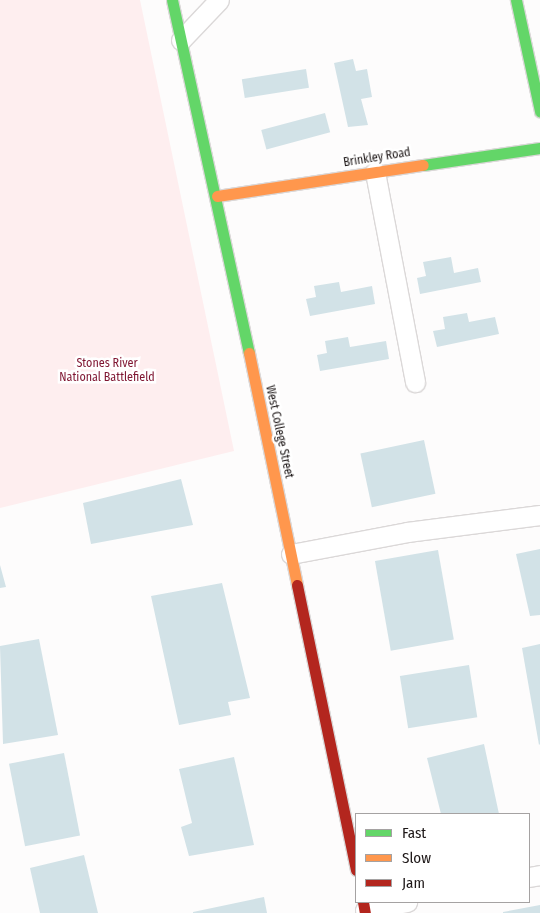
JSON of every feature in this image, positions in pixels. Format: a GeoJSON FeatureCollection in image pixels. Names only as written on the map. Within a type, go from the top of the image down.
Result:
{"type":"FeatureCollection","features":[{"type":"Feature","properties":{"kind":"street","name":"West College Street"},"geometry":{"type":"LineString","coordinates":[[172,0],[217,196],[355,865]]}},
{"type":"Feature","properties":{"kind":"street"},"geometry":{"type":"LineString","coordinates":[[516,0],[540,111]]}},
{"type":"Feature","properties":{"kind":"street","name":"Brinkley Road"},"geometry":{"type":"LineString","coordinates":[[217,196],[540,148]]}},
{"type":"Feature","properties":{"kind":"lane"},"geometry":{"type":"LineString","coordinates":[[181,40],[219,0]]}},
{"type":"Feature","properties":{"kind":"lane"},"geometry":{"type":"LineString","coordinates":[[375,172],[415,382]]}},
{"type":"Feature","properties":{"kind":"lane"},"geometry":{"type":"LineString","coordinates":[[291,554],[407,532],[540,515]]}},
{"type":"Feature","properties":{"kind":"lane"},"geometry":{"type":"LineString","coordinates":[[364,908],[401,903]]}},
{"type":"Feature","properties":{"kind":"green space","name":"Stones River National Battlefield"},"geometry":{"type":"Polygon","coordinates":[[[0,0],[140,0],[234,451],[0,508],[0,0]]]}},
{"type":"Feature","properties":{"kind":"building"},"geometry":{"type":"Polygon","coordinates":[[[353,59],[356,71],[367,69],[372,97],[361,99],[368,125],[348,127],[334,63],[353,59]]]}},
{"type":"Feature","properties":{"kind":"building"},"geometry":{"type":"Polygon","coordinates":[[[306,69],[309,88],[245,98],[242,79],[306,69]]]}},
{"type":"Feature","properties":{"kind":"building"},"geometry":{"type":"Polygon","coordinates":[[[325,113],[330,132],[266,149],[261,130],[325,113]]]}},
{"type":"Feature","properties":{"kind":"building"},"geometry":{"type":"Polygon","coordinates":[[[451,257],[454,273],[478,268],[481,282],[420,294],[417,278],[426,276],[423,262],[451,257]]]}},
{"type":"Feature","properties":{"kind":"building"},"geometry":{"type":"Polygon","coordinates":[[[339,282],[341,292],[372,286],[375,304],[310,316],[306,299],[316,297],[314,286],[339,282]]]}},
{"type":"Feature","properties":{"kind":"building"},"geometry":{"type":"Polygon","coordinates":[[[467,313],[469,322],[495,317],[499,334],[437,347],[433,331],[445,329],[443,317],[467,313]]]}},
{"type":"Feature","properties":{"kind":"building"},"geometry":{"type":"Polygon","coordinates":[[[348,337],[350,347],[386,341],[389,359],[320,371],[317,355],[327,353],[325,341],[348,337]]]}},
{"type":"Feature","properties":{"kind":"building"},"geometry":{"type":"Polygon","coordinates":[[[424,440],[435,494],[372,507],[360,454],[424,440]]]}},
{"type":"Feature","properties":{"kind":"building"},"geometry":{"type":"Polygon","coordinates":[[[181,479],[193,525],[91,544],[83,503],[181,479]]]}},
{"type":"Feature","properties":{"kind":"building"},"geometry":{"type":"Polygon","coordinates":[[[540,549],[540,615],[530,616],[516,554],[540,549]]]}},
{"type":"Feature","properties":{"kind":"building"},"geometry":{"type":"Polygon","coordinates":[[[438,550],[454,640],[391,651],[375,561],[438,550]]]}},
{"type":"Feature","properties":{"kind":"building"},"geometry":{"type":"Polygon","coordinates":[[[0,565],[6,587],[0,588],[0,565]]]}},
{"type":"Feature","properties":{"kind":"building"},"geometry":{"type":"Polygon","coordinates":[[[222,583],[250,698],[228,702],[231,715],[179,725],[151,596],[222,583]]]}},
{"type":"Feature","properties":{"kind":"building"},"geometry":{"type":"Polygon","coordinates":[[[39,639],[58,735],[3,744],[0,646],[39,639]]]}},
{"type":"Feature","properties":{"kind":"building"},"geometry":{"type":"Polygon","coordinates":[[[540,644],[540,744],[539,745],[522,648],[540,644]]]}},
{"type":"Feature","properties":{"kind":"building"},"geometry":{"type":"Polygon","coordinates":[[[469,665],[477,717],[408,728],[400,676],[469,665]]]}},
{"type":"Feature","properties":{"kind":"building"},"geometry":{"type":"Polygon","coordinates":[[[484,744],[499,813],[441,813],[427,758],[484,744]]]}},
{"type":"Feature","properties":{"kind":"building"},"geometry":{"type":"Polygon","coordinates":[[[64,753],[80,835],[25,846],[9,764],[64,753]]]}},
{"type":"Feature","properties":{"kind":"building"},"geometry":{"type":"Polygon","coordinates":[[[234,757],[254,845],[189,856],[181,827],[192,823],[179,769],[234,757]]]}},
{"type":"Feature","properties":{"kind":"building"},"geometry":{"type":"Polygon","coordinates":[[[84,855],[98,913],[40,913],[30,868],[84,855]]]}},
{"type":"Feature","properties":{"kind":"building"},"geometry":{"type":"Polygon","coordinates":[[[264,897],[267,913],[193,913],[193,912],[264,897]]]}},
{"type":"Feature","properties":{"kind":"building"},"geometry":{"type":"Polygon","coordinates":[[[540,905],[540,913],[503,913],[503,912],[540,905]]]}},
{"type":"Feature","properties":{"kind":"traffic: fast"},"geometry":{"type":"LineString","coordinates":[[172,0],[249,353]]}},
{"type":"Feature","properties":{"kind":"traffic: fast"},"geometry":{"type":"LineString","coordinates":[[516,0],[540,111]]}},
{"type":"Feature","properties":{"kind":"traffic: fast"},"geometry":{"type":"LineString","coordinates":[[423,165],[540,148]]}},
{"type":"Feature","properties":{"kind":"traffic: slow"},"geometry":{"type":"LineString","coordinates":[[217,196],[423,165]]}},
{"type":"Feature","properties":{"kind":"traffic: slow"},"geometry":{"type":"LineString","coordinates":[[249,353],[297,585]]}},
{"type":"Feature","properties":{"kind":"traffic: jam"},"geometry":{"type":"LineString","coordinates":[[297,585],[355,865]]}},
{"type":"Feature","properties":{"kind":"traffic: jam"},"geometry":{"type":"LineString","coordinates":[[363,903],[365,913]]}}]}
